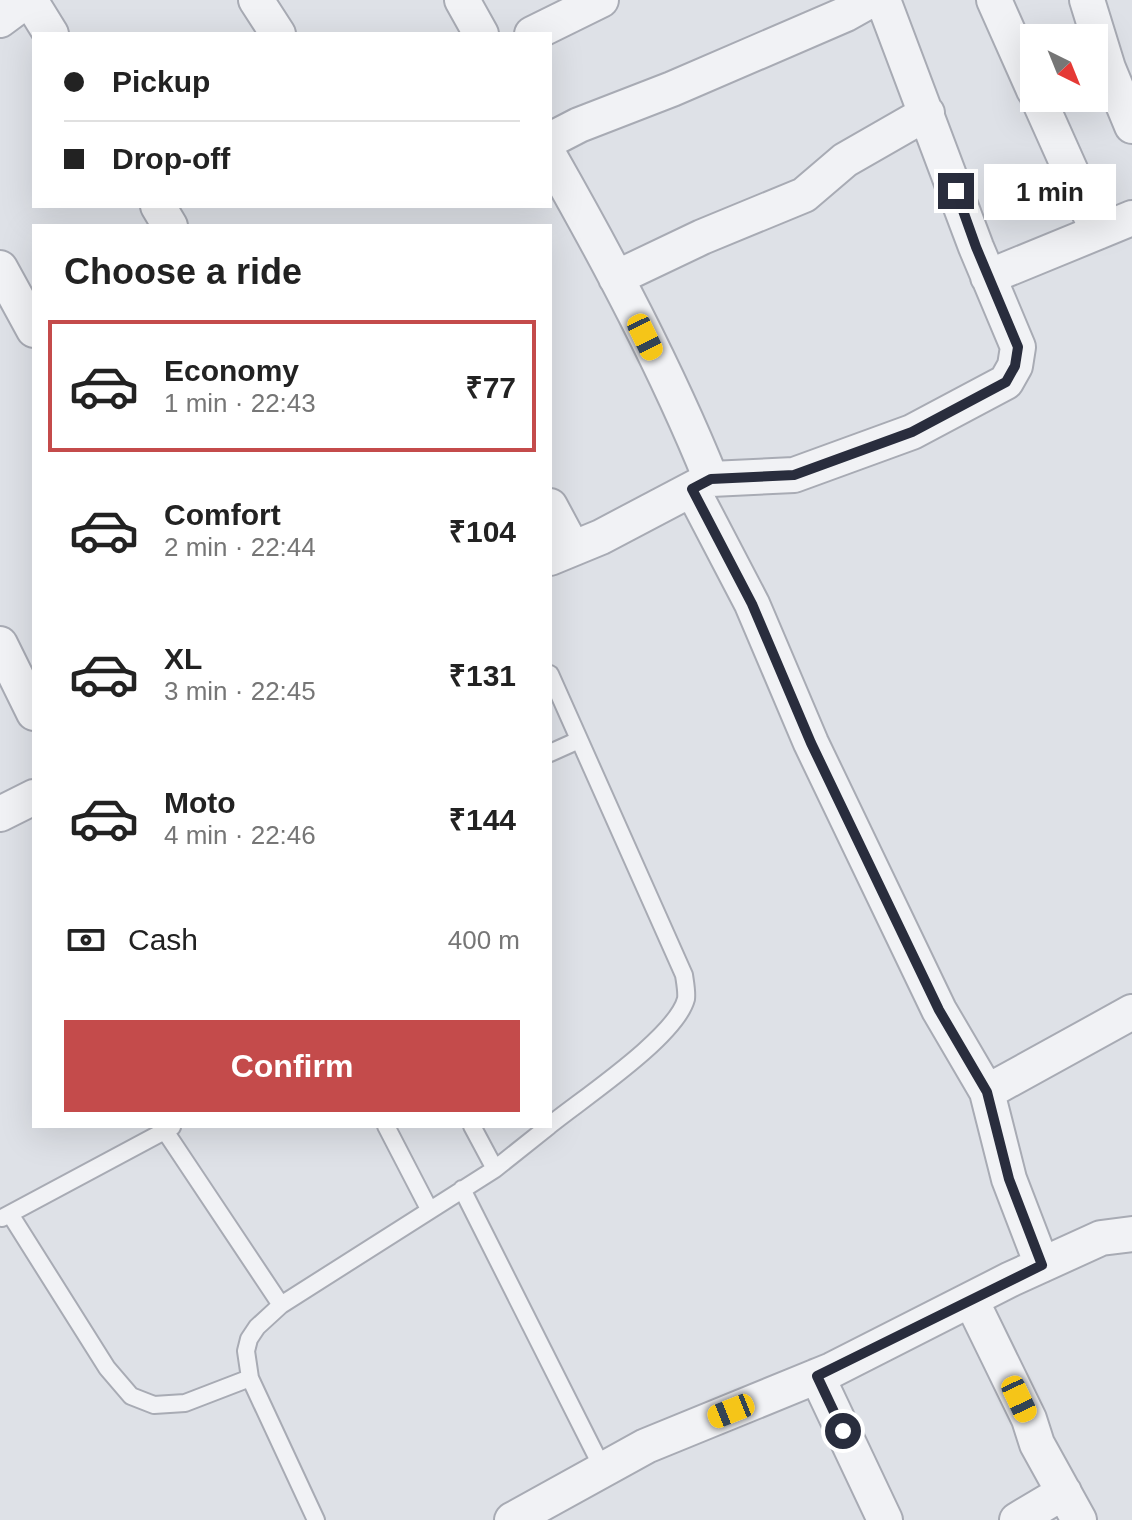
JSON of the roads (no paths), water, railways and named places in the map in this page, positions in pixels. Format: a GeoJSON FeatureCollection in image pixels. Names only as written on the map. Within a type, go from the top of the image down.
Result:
{"type":"FeatureCollection","features":[{"type":"Feature","properties":{"kind":"street"},"geometry":{"type":"LineString","coordinates":[[0,20],[28,0],[50,32]]}},
{"type":"Feature","properties":{"kind":"street"},"geometry":{"type":"LineString","coordinates":[[256,0],[277,32]]}},
{"type":"Feature","properties":{"kind":"street"},"geometry":{"type":"LineString","coordinates":[[462,0],[480,32]]}},
{"type":"Feature","properties":{"kind":"street"},"geometry":{"type":"LineString","coordinates":[[536,32],[601,0]]}},
{"type":"Feature","properties":{"kind":"street"},"geometry":{"type":"LineString","coordinates":[[552,139],[846,14],[871,0]]}},
{"type":"Feature","properties":{"kind":"street"},"geometry":{"type":"LineString","coordinates":[[552,515],[561,553],[601,537],[702,484],[794,475],[912,432],[1006,382],[1015,366],[1018,347],[988,277],[883,0]]}},
{"type":"Feature","properties":{"kind":"street"},"geometry":{"type":"LineString","coordinates":[[994,0],[1020,58]]}},
{"type":"Feature","properties":{"kind":"street"},"geometry":{"type":"LineString","coordinates":[[1087,0],[1108,68],[1132,126]]}},
{"type":"Feature","properties":{"kind":"street"},"geometry":{"type":"LineString","coordinates":[[1044,112],[1098,232]]}},
{"type":"Feature","properties":{"kind":"street"},"geometry":{"type":"LineString","coordinates":[[616,278],[702,237],[804,195],[845,160],[927,113]]}},
{"type":"Feature","properties":{"kind":"street"},"geometry":{"type":"LineString","coordinates":[[552,161],[616,278],[688,425],[702,484],[811,743],[939,1010],[987,1092],[1009,1179],[1042,1265]]}},
{"type":"Feature","properties":{"kind":"street"},"geometry":{"type":"LineString","coordinates":[[988,277],[1132,218]]}},
{"type":"Feature","properties":{"kind":"street"},"geometry":{"type":"LineString","coordinates":[[0,268],[32,326]]}},
{"type":"Feature","properties":{"kind":"street"},"geometry":{"type":"LineString","coordinates":[[0,644],[32,709]]}},
{"type":"Feature","properties":{"kind":"street"},"geometry":{"type":"LineString","coordinates":[[0,814],[32,798]]}},
{"type":"Feature","properties":{"kind":"street"},"geometry":{"type":"LineString","coordinates":[[987,1092],[1132,1012]]}},
{"type":"Feature","properties":{"kind":"street"},"geometry":{"type":"LineString","coordinates":[[512,1520],[646,1446],[817,1376],[1101,1238],[1132,1234]]}},
{"type":"Feature","properties":{"kind":"street"},"geometry":{"type":"LineString","coordinates":[[971,1300],[1029,1419],[1037,1444],[1072,1506],[1017,1520]]}},
{"type":"Feature","properties":{"kind":"street"},"geometry":{"type":"LineString","coordinates":[[817,1376],[885,1520]]}},
{"type":"Feature","properties":{"kind":"lane"},"geometry":{"type":"LineString","coordinates":[[552,679],[684,975],[686,998],[677,1019],[655,1041],[552,1124]]}},
{"type":"Feature","properties":{"kind":"lane"},"geometry":{"type":"LineString","coordinates":[[552,752],[579,740]]}},
{"type":"Feature","properties":{"kind":"lane"},"geometry":{"type":"LineString","coordinates":[[250,1378],[185,1403],[154,1405],[131,1396],[107,1368],[5,1217],[169,1128],[281,1305]]}},
{"type":"Feature","properties":{"kind":"lane"},"geometry":{"type":"LineString","coordinates":[[387,1128],[429,1209]]}},
{"type":"Feature","properties":{"kind":"lane"},"geometry":{"type":"LineString","coordinates":[[473,1128],[495,1169]]}},
{"type":"Feature","properties":{"kind":"lane"},"geometry":{"type":"LineString","coordinates":[[316,1520],[250,1378],[246,1351],[249,1339],[281,1305],[495,1169],[547,1128]]}},
{"type":"Feature","properties":{"kind":"lane"},"geometry":{"type":"LineString","coordinates":[[462,1189],[603,1469]]}}]}
